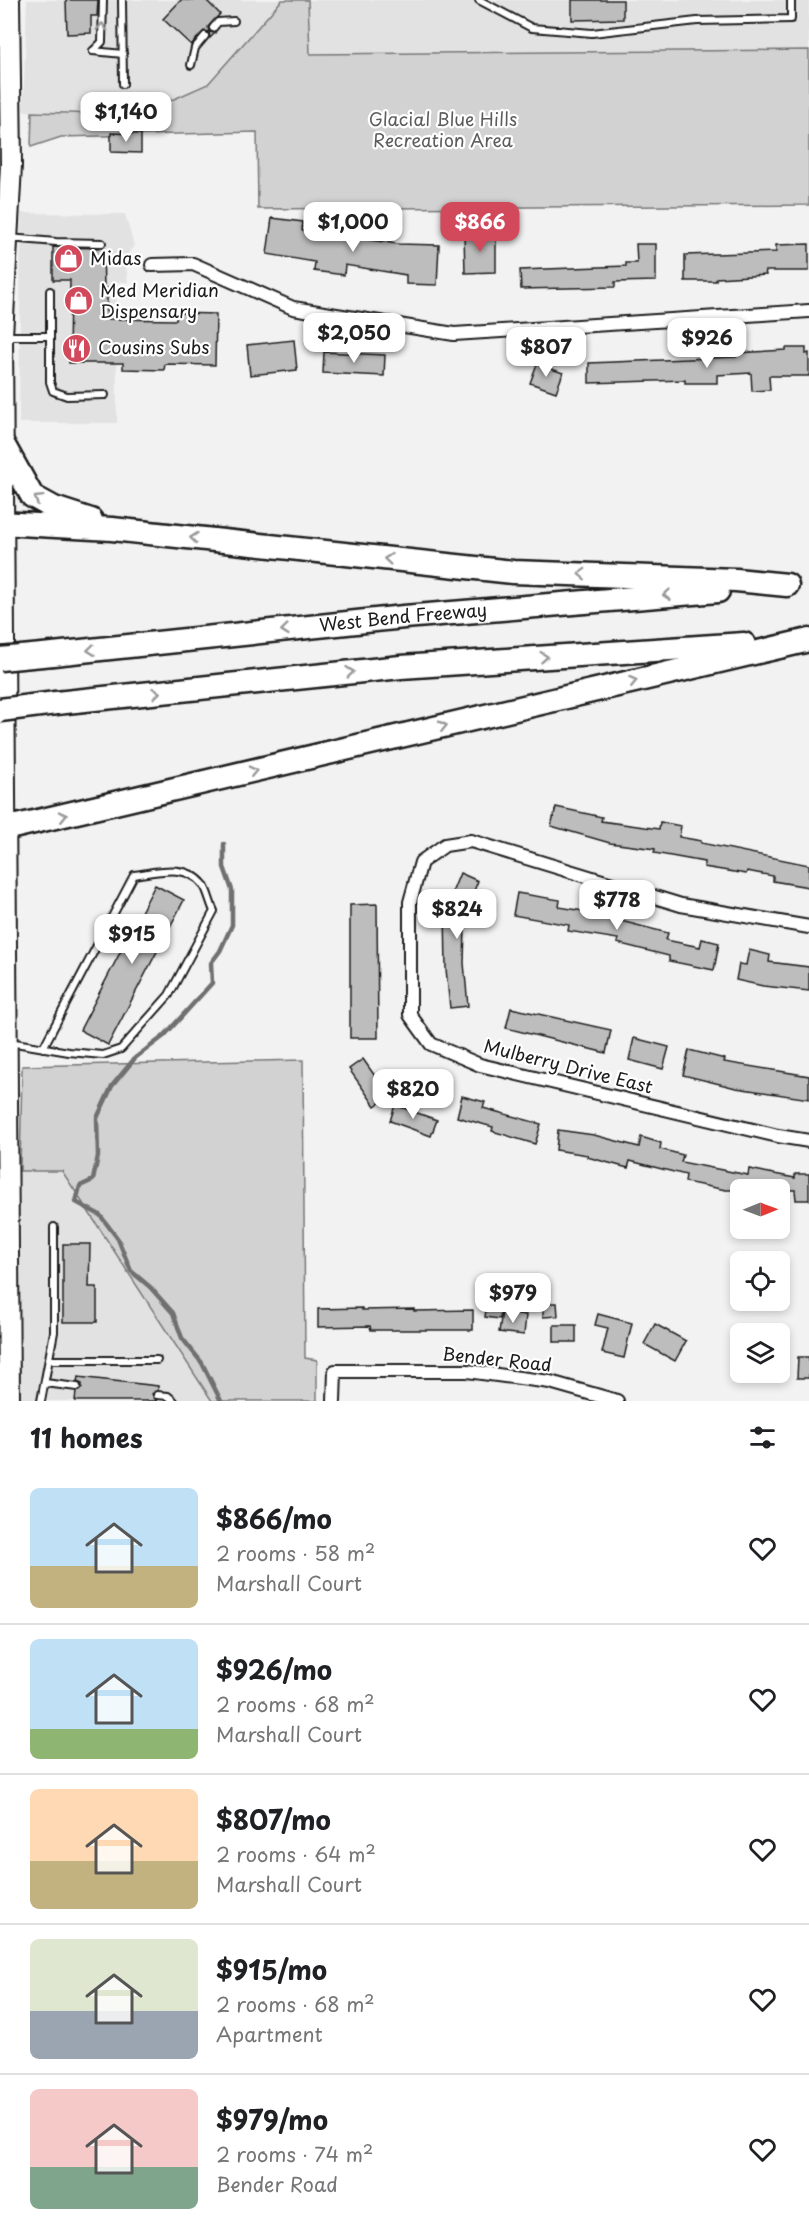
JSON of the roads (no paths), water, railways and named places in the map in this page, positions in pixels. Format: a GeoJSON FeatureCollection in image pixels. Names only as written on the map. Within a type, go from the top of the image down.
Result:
{"type":"FeatureCollection","features":[{"type":"Feature","properties":{"kind":"highway"},"geometry":{"type":"LineString","coordinates":[[3,444],[32,496],[112,529]]}},
{"type":"Feature","properties":{"kind":"highway"},"geometry":{"type":"LineString","coordinates":[[2,522],[112,529],[513,572],[798,584]]}},
{"type":"Feature","properties":{"kind":"highway","name":"West Bend Freeway"},"geometry":{"type":"LineString","coordinates":[[0,659],[404,617],[798,584]]}},
{"type":"Feature","properties":{"kind":"highway"},"geometry":{"type":"LineString","coordinates":[[3,830],[809,640]]}},
{"type":"Feature","properties":{"kind":"highway"},"geometry":{"type":"LineString","coordinates":[[0,710],[401,667],[809,640]]}},
{"type":"Feature","properties":{"kind":"main road"},"geometry":{"type":"LineString","coordinates":[[9,0],[11,165],[4,237],[2,336],[4,1069],[9,1401]]}},
{"type":"Feature","properties":{"kind":"street"},"geometry":{"type":"LineString","coordinates":[[152,265],[193,264],[293,308],[454,333],[809,311]]}},
{"type":"Feature","properties":{"kind":"street","name":"Mulberry Drive East"},"geometry":{"type":"LineString","coordinates":[[809,927],[681,905],[471,841],[446,844],[421,862],[410,902],[410,1015],[431,1044],[480,1065],[778,1136],[809,1141]]}},
{"type":"Feature","properties":{"kind":"street","name":"Bender Road"},"geometry":{"type":"LineString","coordinates":[[334,1401],[335,1371],[467,1371],[550,1382],[617,1401]]}},
{"type":"Feature","properties":{"kind":"lane"},"geometry":{"type":"LineString","coordinates":[[103,0],[102,42],[93,51],[123,54]]}},
{"type":"Feature","properties":{"kind":"lane"},"geometry":{"type":"LineString","coordinates":[[122,0],[123,84]]}},
{"type":"Feature","properties":{"kind":"lane"},"geometry":{"type":"LineString","coordinates":[[479,0],[532,28],[592,33],[697,21],[791,20],[791,0]]}},
{"type":"Feature","properties":{"kind":"lane"},"geometry":{"type":"LineString","coordinates":[[213,28],[218,22],[234,21]]}},
{"type":"Feature","properties":{"kind":"lane"},"geometry":{"type":"LineString","coordinates":[[191,65],[195,48],[206,36]]}},
{"type":"Feature","properties":{"kind":"lane"},"geometry":{"type":"LineString","coordinates":[[4,237],[56,242],[102,243]]}},
{"type":"Feature","properties":{"kind":"lane"},"geometry":{"type":"LineString","coordinates":[[50,291],[50,382],[53,391],[67,396],[105,395]]}},
{"type":"Feature","properties":{"kind":"lane"},"geometry":{"type":"LineString","coordinates":[[2,336],[50,336]]}},
{"type":"Feature","properties":{"kind":"lane"},"geometry":{"type":"LineString","coordinates":[[4,1041],[43,1048],[104,1055],[121,1049],[169,995],[214,911],[204,886],[194,874],[171,870],[134,875],[43,1048]]}},
{"type":"Feature","properties":{"kind":"lane"},"geometry":{"type":"LineString","coordinates":[[41,1401],[54,1332],[54,1227]]}},
{"type":"Feature","properties":{"kind":"lane"},"geometry":{"type":"LineString","coordinates":[[49,1360],[157,1360]]}},
{"type":"Feature","properties":{"kind":"lane"},"geometry":{"type":"LineString","coordinates":[[45,1383],[77,1387]]}},
{"type":"Feature","properties":{"kind":"lane"},"geometry":{"type":"LineString","coordinates":[[157,1395],[168,1396],[174,1401]]}},
{"type":"Feature","properties":{"kind":"waterway"},"geometry":{"type":"LineString","coordinates":[[221,1401],[202,1363],[182,1338],[173,1313],[150,1287],[131,1271],[118,1239],[100,1215],[76,1202],[80,1186],[93,1180],[98,1156],[97,1118],[112,1086],[135,1058],[164,1036],[212,983],[211,963],[220,951],[232,925],[232,890],[224,867],[224,844]]}},
{"type":"Feature","properties":{"kind":"place","name":"Midas"},"geometry":{"type":"Point","coordinates":[69,259]}},
{"type":"Feature","properties":{"kind":"place","name":"Med Meridian Dispensary"},"geometry":{"type":"Point","coordinates":[79,301]}},
{"type":"Feature","properties":{"kind":"place","name":"Cousins Subs"},"geometry":{"type":"Point","coordinates":[77,348]}},
{"type":"Feature","properties":{"kind":"park label","name":"Glacial Blue Hills Recreation Area"},"geometry":{"type":"Point","coordinates":[443,130]}}]}
